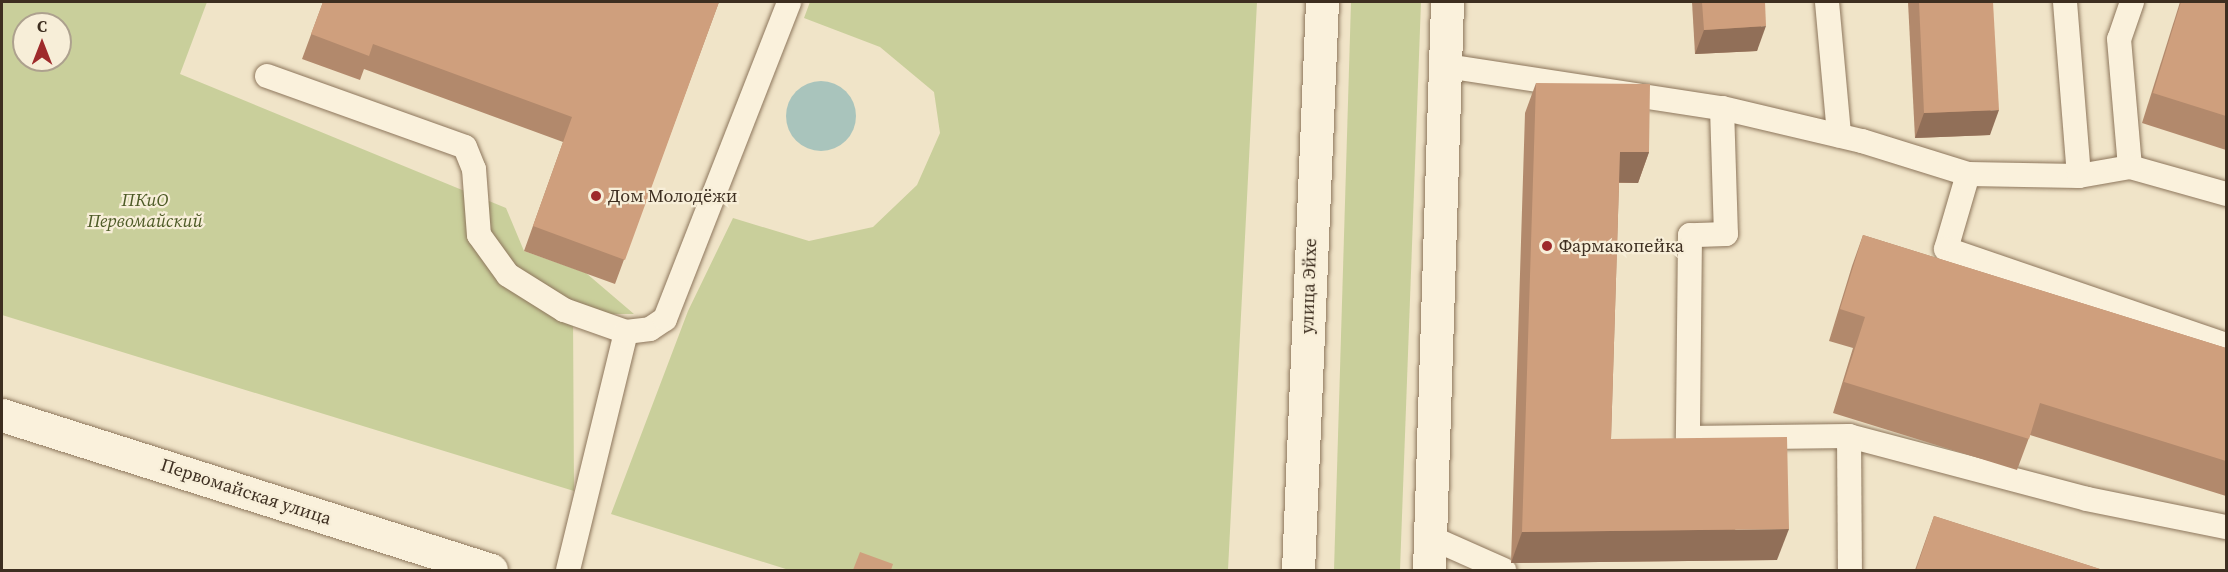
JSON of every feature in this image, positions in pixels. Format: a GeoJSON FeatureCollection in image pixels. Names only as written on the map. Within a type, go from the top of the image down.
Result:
{"type":"FeatureCollection","features":[{"type":"Feature","properties":{"kind":"main road","name":"улица Эйхе"},"geometry":{"type":"LineString","coordinates":[[1298,570],[1322,2]]}},
{"type":"Feature","properties":{"kind":"main road"},"geometry":{"type":"LineString","coordinates":[[1430,570],[1447,2]]}},
{"type":"Feature","properties":{"kind":"main road","name":"Первомайская улица"},"geometry":{"type":"LineString","coordinates":[[2,415],[490,570]]}},
{"type":"Feature","properties":{"kind":"lane"},"geometry":{"type":"LineString","coordinates":[[267,76],[465,147],[474,169],[479,235],[508,274],[564,310],[626,332],[650,329],[665,319],[789,2]]}},
{"type":"Feature","properties":{"kind":"lane"},"geometry":{"type":"LineString","coordinates":[[1827,2],[1839,135]]}},
{"type":"Feature","properties":{"kind":"lane"},"geometry":{"type":"LineString","coordinates":[[2065,2],[2079,176]]}},
{"type":"Feature","properties":{"kind":"lane"},"geometry":{"type":"LineString","coordinates":[[2130,167],[2119,39],[2132,2]]}},
{"type":"Feature","properties":{"kind":"lane"},"geometry":{"type":"LineString","coordinates":[[1446,66],[1722,108],[1839,135],[1968,174],[2079,176],[2130,167],[2226,194]]}},
{"type":"Feature","properties":{"kind":"lane"},"geometry":{"type":"LineString","coordinates":[[1722,108],[1726,234],[1690,235],[1688,438],[1849,436],[2087,499],[2226,527]]}},
{"type":"Feature","properties":{"kind":"lane"},"geometry":{"type":"LineString","coordinates":[[1968,174],[1946,249],[2226,345]]}},
{"type":"Feature","properties":{"kind":"lane"},"geometry":{"type":"LineString","coordinates":[[568,570],[626,332]]}},
{"type":"Feature","properties":{"kind":"lane"},"geometry":{"type":"LineString","coordinates":[[1849,436],[1850,570]]}},
{"type":"Feature","properties":{"kind":"lane"},"geometry":{"type":"LineString","coordinates":[[1432,538],[1504,570]]}},
{"type":"Feature","properties":{"kind":"green space","name":"ПКиО Первомайский"},"geometry":{"type":"Polygon","coordinates":[[[2,2],[207,2],[180,74],[506,208],[524,251],[586,273],[634,314],[573,314],[574,491],[2,315],[2,2]]]}},
{"type":"Feature","properties":{"kind":"green space"},"geometry":{"type":"Polygon","coordinates":[[[810,2],[1257,2],[1228,570],[789,570],[611,514],[688,311],[733,218],[809,241],[873,227],[917,185],[940,133],[934,92],[880,47],[804,18],[810,2]]]}},
{"type":"Feature","properties":{"kind":"green space"},"geometry":{"type":"Polygon","coordinates":[[[1351,2],[1421,2],[1400,570],[1334,570],[1351,2]]]}},
{"type":"Feature","properties":{"kind":"water"},"geometry":{"type":"Polygon","coordinates":[[[828,81],[841,87],[850,96],[854,102],[856,116],[854,130],[846,141],[835,149],[814,151],[796,141],[788,130],[786,109],[796,91],[807,83],[828,81]]]}},
{"type":"Feature","properties":{"kind":"building","name":"Дом Молодёжи"},"geometry":{"type":"Polygon","coordinates":[[[323,2],[719,2],[625,260],[533,226],[572,117],[373,44],[369,56],[311,34],[323,2]]]}},
{"type":"Feature","properties":{"kind":"building"},"geometry":{"type":"Polygon","coordinates":[[[1702,2],[1765,2],[1766,26],[1704,30],[1702,2]]]}},
{"type":"Feature","properties":{"kind":"building"},"geometry":{"type":"Polygon","coordinates":[[[1919,2],[1993,2],[1999,110],[1924,113],[1919,2]]]}},
{"type":"Feature","properties":{"kind":"building"},"geometry":{"type":"Polygon","coordinates":[[[2181,2],[2226,2],[2226,116],[2153,93],[2181,2]]]}},
{"type":"Feature","properties":{"kind":"building"},"geometry":{"type":"Polygon","coordinates":[[[1536,83],[1650,84],[1649,152],[1620,152],[1611,439],[1787,437],[1789,529],[1522,532],[1536,83]]]}},
{"type":"Feature","properties":{"kind":"building"},"geometry":{"type":"Polygon","coordinates":[[[1863,235],[2226,348],[2226,461],[2040,403],[2029,439],[1844,382],[1865,317],[1840,309],[1863,235]]]}},
{"type":"Feature","properties":{"kind":"building"},"geometry":{"type":"Polygon","coordinates":[[[1934,516],[2103,570],[1916,570],[1934,516]]]}},
{"type":"Feature","properties":{"kind":"building"},"geometry":{"type":"Polygon","coordinates":[[[860,552],[893,564],[891,570],[853,570],[860,552]]]}},
{"type":"Feature","properties":{"kind":"place","name":"Дом Молодёжи"},"geometry":{"type":"Point","coordinates":[596,196]}},
{"type":"Feature","properties":{"kind":"place","name":"Фармакопейка"},"geometry":{"type":"Point","coordinates":[1547,246]}}]}
